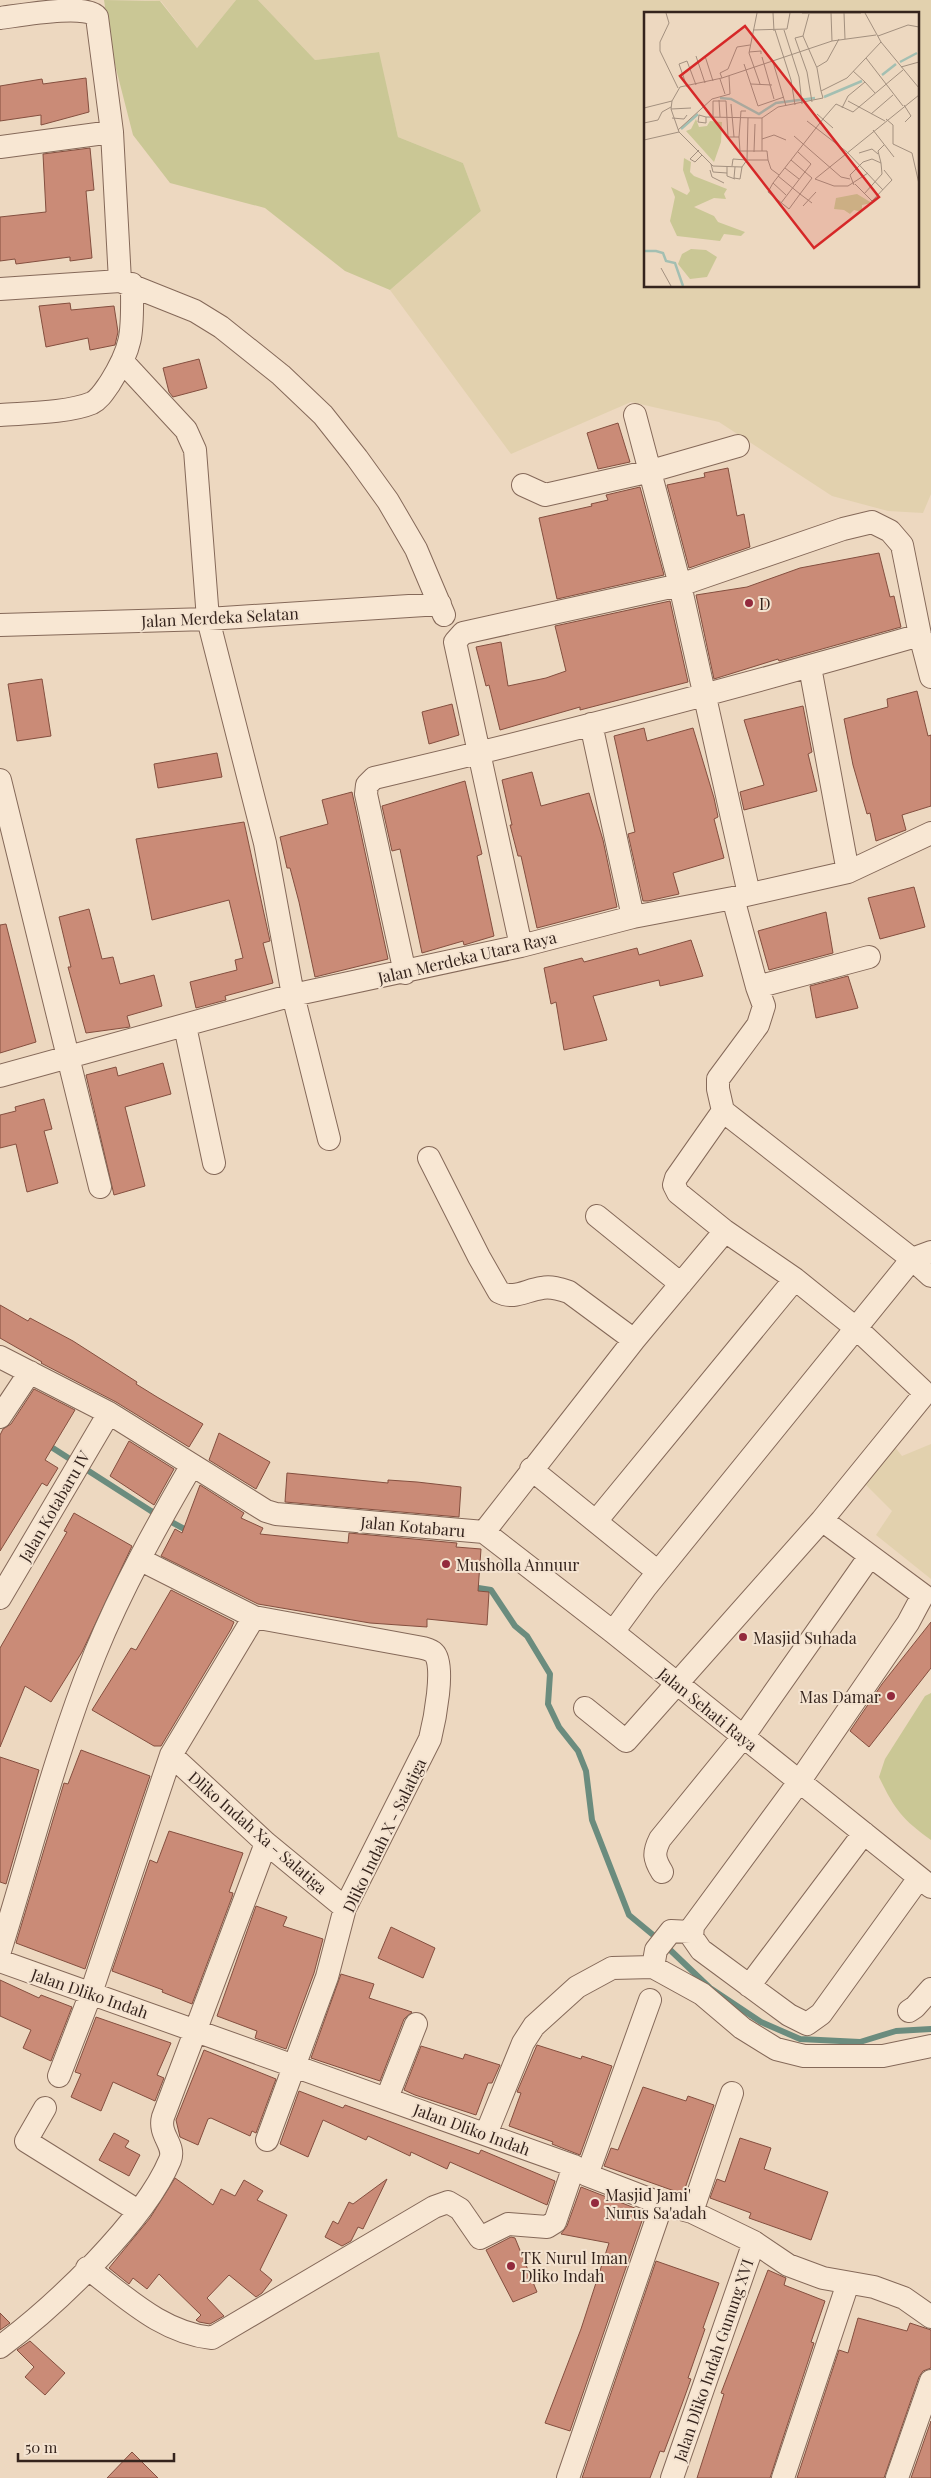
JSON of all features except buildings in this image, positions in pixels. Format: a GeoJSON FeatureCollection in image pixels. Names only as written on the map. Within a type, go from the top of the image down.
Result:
{"type":"FeatureCollection","features":[{"type":"Feature","properties":{"kind":"street"},"geometry":{"type":"LineString","coordinates":[[0,18],[61,11],[89,11],[96,14],[112,132],[132,331],[130,345],[123,362],[103,393],[91,403],[49,411],[0,415]]}},
{"type":"Feature","properties":{"kind":"street"},"geometry":{"type":"LineString","coordinates":[[0,147],[112,132]]}},
{"type":"Feature","properties":{"kind":"street"},"geometry":{"type":"LineString","coordinates":[[0,289],[126,283],[194,311],[221,328],[281,375],[323,415],[388,501],[416,549],[447,622],[521,946]]}},
{"type":"Feature","properties":{"kind":"street"},"geometry":{"type":"LineString","coordinates":[[123,362],[186,430],[196,450],[208,619],[265,843],[293,995],[329,1139]]}},
{"type":"Feature","properties":{"kind":"street"},"geometry":{"type":"LineString","coordinates":[[635,415],[680,585],[703,694],[757,987],[764,1006],[762,1018],[718,1079],[718,1089],[723,1111],[921,1255],[931,1276]]}},
{"type":"Feature","properties":{"kind":"street"},"geometry":{"type":"LineString","coordinates":[[523,485],[545,495],[651,471],[738,446]]}},
{"type":"Feature","properties":{"kind":"street"},"geometry":{"type":"LineString","coordinates":[[447,622],[464,633],[680,585],[867,522],[890,531],[902,545],[920,635],[931,678]]}},
{"type":"Feature","properties":{"kind":"street","name":"Jalan Merdeka Selatan"},"geometry":{"type":"LineString","coordinates":[[0,625],[208,619],[447,622]]}},
{"type":"Feature","properties":{"kind":"street"},"geometry":{"type":"LineString","coordinates":[[405,973],[366,788],[374,778],[478,754],[810,667],[920,635]]}},
{"type":"Feature","properties":{"kind":"street"},"geometry":{"type":"LineString","coordinates":[[810,667],[848,872]]}},
{"type":"Feature","properties":{"kind":"street"},"geometry":{"type":"LineString","coordinates":[[591,724],[633,917]]}},
{"type":"Feature","properties":{"kind":"street"},"geometry":{"type":"LineString","coordinates":[[0,780],[100,1187]]}},
{"type":"Feature","properties":{"kind":"street","name":"Jalan Merdeka Utara Raya"},"geometry":{"type":"LineString","coordinates":[[0,1076],[293,995],[405,973],[633,917],[741,896],[848,872],[931,833]]}},
{"type":"Feature","properties":{"kind":"street"},"geometry":{"type":"LineString","coordinates":[[757,987],[869,957]]}},
{"type":"Feature","properties":{"kind":"street"},"geometry":{"type":"LineString","coordinates":[[186,1026],[214,1163]]}},
{"type":"Feature","properties":{"kind":"street"},"geometry":{"type":"LineString","coordinates":[[585,1708],[626,1741],[822,1520],[922,1395],[920,1387],[857,1329],[795,1279],[725,1231],[678,1193],[674,1184],[679,1174],[723,1111]]}},
{"type":"Feature","properties":{"kind":"street"},"geometry":{"type":"LineString","coordinates":[[429,1158],[499,1292],[515,1296],[541,1288],[558,1288],[569,1292],[634,1340]]}},
{"type":"Feature","properties":{"kind":"street"},"geometry":{"type":"LineString","coordinates":[[597,1216],[681,1284]]}},
{"type":"Feature","properties":{"kind":"street","name":"Jalan Kotabaru"},"geometry":{"type":"LineString","coordinates":[[0,1357],[109,1413],[266,1511],[276,1514],[484,1532],[531,1469],[634,1340],[725,1231]]}},
{"type":"Feature","properties":{"kind":"street"},"geometry":{"type":"LineString","coordinates":[[613,1632],[658,1572],[857,1329],[921,1255]]}},
{"type":"Feature","properties":{"kind":"street"},"geometry":{"type":"LineString","coordinates":[[596,1520],[795,1279]]}},
{"type":"Feature","properties":{"kind":"street"},"geometry":{"type":"LineString","coordinates":[[4,1411],[30,1372]]}},
{"type":"Feature","properties":{"kind":"street","name":"Jalan Kotabaru IV"},"geometry":{"type":"LineString","coordinates":[[0,1598],[109,1413]]}},
{"type":"Feature","properties":{"kind":"street"},"geometry":{"type":"LineString","coordinates":[[0,1950],[77,1701],[112,1616],[163,1515],[192,1464]]}},
{"type":"Feature","properties":{"kind":"street"},"geometry":{"type":"LineString","coordinates":[[531,1469],[658,1572]]}},
{"type":"Feature","properties":{"kind":"street"},"geometry":{"type":"LineString","coordinates":[[486,2134],[523,2043],[538,2022],[577,1987],[612,1968],[655,1958],[709,1903],[799,1782],[908,1623],[923,1596],[822,1520]]}},
{"type":"Feature","properties":{"kind":"street","name":"Jalan Sehati Raya"},"geometry":{"type":"LineString","coordinates":[[484,1532],[613,1632],[925,1883]]}},
{"type":"Feature","properties":{"kind":"street"},"geometry":{"type":"LineString","coordinates":[[662,1872],[655,1860],[654,1851],[660,1839],[743,1737],[870,1556]]}},
{"type":"Feature","properties":{"kind":"street"},"geometry":{"type":"LineString","coordinates":[[59,2076],[91,1993],[171,1755],[254,1617],[141,1560]]}},
{"type":"Feature","properties":{"kind":"street","name":"Dliko Indah X - Salatiga"},"geometry":{"type":"LineString","coordinates":[[254,1617],[423,1648],[434,1652],[438,1660],[439,1682],[430,1739],[345,1908],[327,1977],[267,2140]]}},
{"type":"Feature","properties":{"kind":"street","name":"Dliko Indah Xa - Salatiga"},"geometry":{"type":"LineString","coordinates":[[171,1755],[266,1843],[345,1908]]}},
{"type":"Feature","properties":{"kind":"street"},"geometry":{"type":"LineString","coordinates":[[749,1986],[864,1834]]}},
{"type":"Feature","properties":{"kind":"street"},"geometry":{"type":"LineString","coordinates":[[0,2347],[21,2331],[87,2268],[147,2200],[170,2160],[171,2150],[162,2131],[162,2122],[266,1843]]}},
{"type":"Feature","properties":{"kind":"street"},"geometry":{"type":"LineString","coordinates":[[681,1932],[701,1950],[802,2023],[813,2022],[925,1883]]}},
{"type":"Feature","properties":{"kind":"street"},"geometry":{"type":"LineString","coordinates":[[655,1958],[742,2028],[776,2049],[804,2056],[883,2056],[931,2046]]}},
{"type":"Feature","properties":{"kind":"street","name":"Jalan Dliko Indah"},"geometry":{"type":"LineString","coordinates":[[0,1961],[387,2098],[486,2134],[662,2204],[692,2212],[754,2242],[788,2265],[823,2278],[874,2287],[904,2298],[931,2317]]}},
{"type":"Feature","properties":{"kind":"street"},"geometry":{"type":"LineString","coordinates":[[909,2011],[931,1989]]}},
{"type":"Feature","properties":{"kind":"street"},"geometry":{"type":"LineString","coordinates":[[87,2268],[168,2327],[196,2337],[212,2338],[434,2207],[448,2202],[460,2209],[480,2238],[508,2224],[547,2227],[552,2225],[581,2171],[650,2000]]}},
{"type":"Feature","properties":{"kind":"street"},"geometry":{"type":"LineString","coordinates":[[387,2098],[416,2024]]}},
{"type":"Feature","properties":{"kind":"street"},"geometry":{"type":"LineString","coordinates":[[692,2212],[732,2093]]}},
{"type":"Feature","properties":{"kind":"street"},"geometry":{"type":"LineString","coordinates":[[45,2108],[26,2142],[138,2211]]}},
{"type":"Feature","properties":{"kind":"street"},"geometry":{"type":"LineString","coordinates":[[568,2478],[662,2204]]}},
{"type":"Feature","properties":{"kind":"street","name":"Jalan Dliko Indah Gunung XVI"},"geometry":{"type":"LineString","coordinates":[[672,2478],[754,2242]]}},
{"type":"Feature","properties":{"kind":"street"},"geometry":{"type":"LineString","coordinates":[[783,2478],[848,2283]]}},
{"type":"Feature","properties":{"kind":"street"},"geometry":{"type":"LineString","coordinates":[[897,2478],[931,2381]]}},
{"type":"Feature","properties":{"kind":"shaded area"},"geometry":{"type":"Polygon","coordinates":[[[104,0],[160,1],[197,48],[236,0],[258,0],[315,60],[379,52],[398,137],[463,163],[481,211],[390,290],[345,271],[265,208],[170,183],[133,135],[111,49],[104,0]]]}},
{"type":"Feature","properties":{"kind":"shaded area"},"geometry":{"type":"Polygon","coordinates":[[[145,0],[236,0],[197,48],[161,1],[145,0]]]}},
{"type":"Feature","properties":{"kind":"shaded area"},"geometry":{"type":"Polygon","coordinates":[[[258,0],[931,0],[931,494],[923,513],[888,511],[832,496],[719,422],[631,402],[511,454],[390,290],[481,211],[463,163],[398,137],[378,52],[315,60],[258,0]]]}},
{"type":"Feature","properties":{"kind":"shaded area"},"geometry":{"type":"Polygon","coordinates":[[[931,1444],[931,1579],[876,1535],[892,1511],[863,1482],[894,1446],[902,1456],[931,1444]]]}},
{"type":"Feature","properties":{"kind":"shaded area"},"geometry":{"type":"Polygon","coordinates":[[[931,1693],[931,1840],[900,1813],[879,1777],[885,1759],[925,1696],[931,1693]]]}},
{"type":"Feature","properties":{"kind":"waterway"},"geometry":{"type":"LineString","coordinates":[[45,1443],[151,1511],[190,1532]]}},
{"type":"Feature","properties":{"kind":"waterway"},"geometry":{"type":"LineString","coordinates":[[472,1587],[491,1590],[515,1626],[527,1636],[550,1674],[548,1704],[559,1727],[578,1751],[586,1771],[592,1820],[629,1915],[658,1939]]}},
{"type":"Feature","properties":{"kind":"waterway"},"geometry":{"type":"LineString","coordinates":[[666,1946],[710,1988],[761,2022],[800,2039],[860,2042],[896,2031],[931,2029]]}},
{"type":"Feature","properties":{"kind":"place","name":"D"},"geometry":{"type":"Point","coordinates":[749,603]}},
{"type":"Feature","properties":{"kind":"place","name":"Musholla Annuur"},"geometry":{"type":"Point","coordinates":[446,1564]}},
{"type":"Feature","properties":{"kind":"place","name":"Masjid Suhada"},"geometry":{"type":"Point","coordinates":[743,1637]}},
{"type":"Feature","properties":{"kind":"place","name":"Mas Damar"},"geometry":{"type":"Point","coordinates":[891,1696]}},
{"type":"Feature","properties":{"kind":"place","name":"Masjid Jami' Nurus Sa'adah"},"geometry":{"type":"Point","coordinates":[595,2203]}},
{"type":"Feature","properties":{"kind":"place","name":"TK Nurul Iman Dliko Indah"},"geometry":{"type":"Point","coordinates":[511,2266]}}]}
